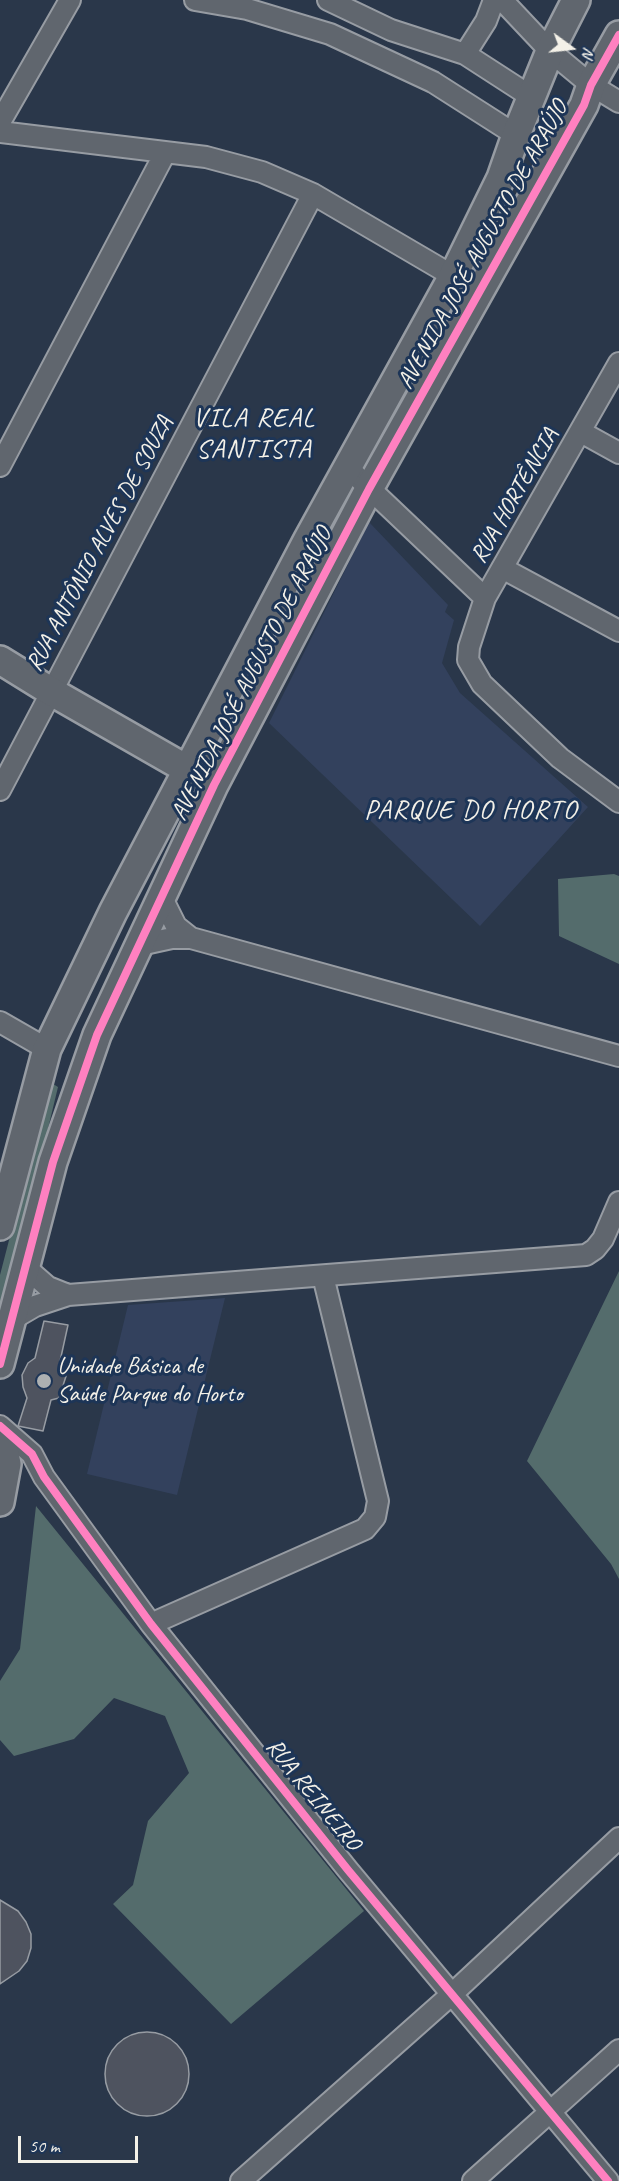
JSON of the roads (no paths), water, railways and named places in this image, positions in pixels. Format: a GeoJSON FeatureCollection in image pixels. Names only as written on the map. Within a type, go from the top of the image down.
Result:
{"type":"FeatureCollection","features":[{"type":"Feature","properties":{"kind":"street"},"geometry":{"type":"LineString","coordinates":[[0,122],[70,0]]}},
{"type":"Feature","properties":{"kind":"street"},"geometry":{"type":"LineString","coordinates":[[195,0],[249,5],[330,34],[433,82],[516,135]]}},
{"type":"Feature","properties":{"kind":"street"},"geometry":{"type":"LineString","coordinates":[[328,0],[391,30],[465,54],[532,98]]}},
{"type":"Feature","properties":{"kind":"street"},"geometry":{"type":"LineString","coordinates":[[465,54],[486,21],[494,0]]}},
{"type":"Feature","properties":{"kind":"street"},"geometry":{"type":"LineString","coordinates":[[502,0],[550,51],[591,85],[619,102]]}},
{"type":"Feature","properties":{"kind":"street","name":"AVENIDA JOSÉ AUGUSTO DE ARAÚJO"},"geometry":{"type":"LineString","coordinates":[[0,1364],[53,1162],[75,1096],[97,1035],[162,898],[203,779],[308,538],[453,276],[501,178],[550,51],[576,0]]}},
{"type":"Feature","properties":{"kind":"street","name":"AVENIDA JOSÉ AUGUSTO DE ARAÚJO"},"geometry":{"type":"LineString","coordinates":[[0,1226],[3,1198],[47,1049],[113,912],[203,779],[369,489],[584,105],[591,85],[619,35]]}},
{"type":"Feature","properties":{"kind":"street"},"geometry":{"type":"LineString","coordinates":[[0,132],[206,157],[262,172],[312,194],[453,276]]}},
{"type":"Feature","properties":{"kind":"street"},"geometry":{"type":"LineString","coordinates":[[0,466],[165,153]]}},
{"type":"Feature","properties":{"kind":"street","name":"RUA ANTÔNIO ALVES DE SOUZA"},"geometry":{"type":"LineString","coordinates":[[0,790],[312,194]]}},
{"type":"Feature","properties":{"kind":"street","name":"RUA HORTÊNCIA"},"geometry":{"type":"LineString","coordinates":[[619,363],[485,598],[469,647],[468,660],[482,684],[560,758],[619,802]]}},
{"type":"Feature","properties":{"kind":"street"},"geometry":{"type":"LineString","coordinates":[[581,432],[619,453]]}},
{"type":"Feature","properties":{"kind":"street"},"geometry":{"type":"LineString","coordinates":[[348,468],[485,598]]}},
{"type":"Feature","properties":{"kind":"street"},"geometry":{"type":"LineString","coordinates":[[502,568],[619,631]]}},
{"type":"Feature","properties":{"kind":"street"},"geometry":{"type":"LineString","coordinates":[[0,660],[52,693],[203,779]]}},
{"type":"Feature","properties":{"kind":"street"},"geometry":{"type":"LineString","coordinates":[[162,898],[176,926],[191,938]]}},
{"type":"Feature","properties":{"kind":"street"},"geometry":{"type":"LineString","coordinates":[[140,945],[172,938],[191,938],[619,1056]]}},
{"type":"Feature","properties":{"kind":"street"},"geometry":{"type":"LineString","coordinates":[[0,1022],[47,1049]]}},
{"type":"Feature","properties":{"kind":"street"},"geometry":{"type":"LineString","coordinates":[[11,1320],[35,1306],[68,1294],[586,1255],[603,1239],[619,1202]]}},
{"type":"Feature","properties":{"kind":"street"},"geometry":{"type":"LineString","coordinates":[[24,1266],[48,1287],[68,1294]]}},
{"type":"Feature","properties":{"kind":"street"},"geometry":{"type":"LineString","coordinates":[[151,1624],[365,1529],[375,1517],[378,1501],[323,1276]]}},
{"type":"Feature","properties":{"kind":"street","name":"RUA REINEIRO"},"geometry":{"type":"LineString","coordinates":[[0,1426],[32,1455],[44,1477],[151,1624],[348,1870],[608,2181]]}},
{"type":"Feature","properties":{"kind":"street"},"geometry":{"type":"LineString","coordinates":[[0,1432],[3,1464],[0,1502]]}},
{"type":"Feature","properties":{"kind":"street"},"geometry":{"type":"LineString","coordinates":[[3,1464],[30,1470],[44,1477]]}},
{"type":"Feature","properties":{"kind":"street"},"geometry":{"type":"LineString","coordinates":[[241,2181],[451,1995],[619,1838]]}},
{"type":"Feature","properties":{"kind":"street"},"geometry":{"type":"LineString","coordinates":[[473,2181],[619,2050]]}},
{"type":"Feature","properties":{"kind":"place","name":"Unidade Básica de Saúde Parque do Horto"},"geometry":{"type":"Point","coordinates":[44,1381]}},
{"type":"Feature","properties":{"kind":"district","name":"VILA REAL SANTISTA"},"geometry":{"type":"Point","coordinates":[254,434]}},
{"type":"Feature","properties":{"kind":"district","name":"PARQUE DO HORTO"},"geometry":{"type":"Point","coordinates":[471,811]}}]}
